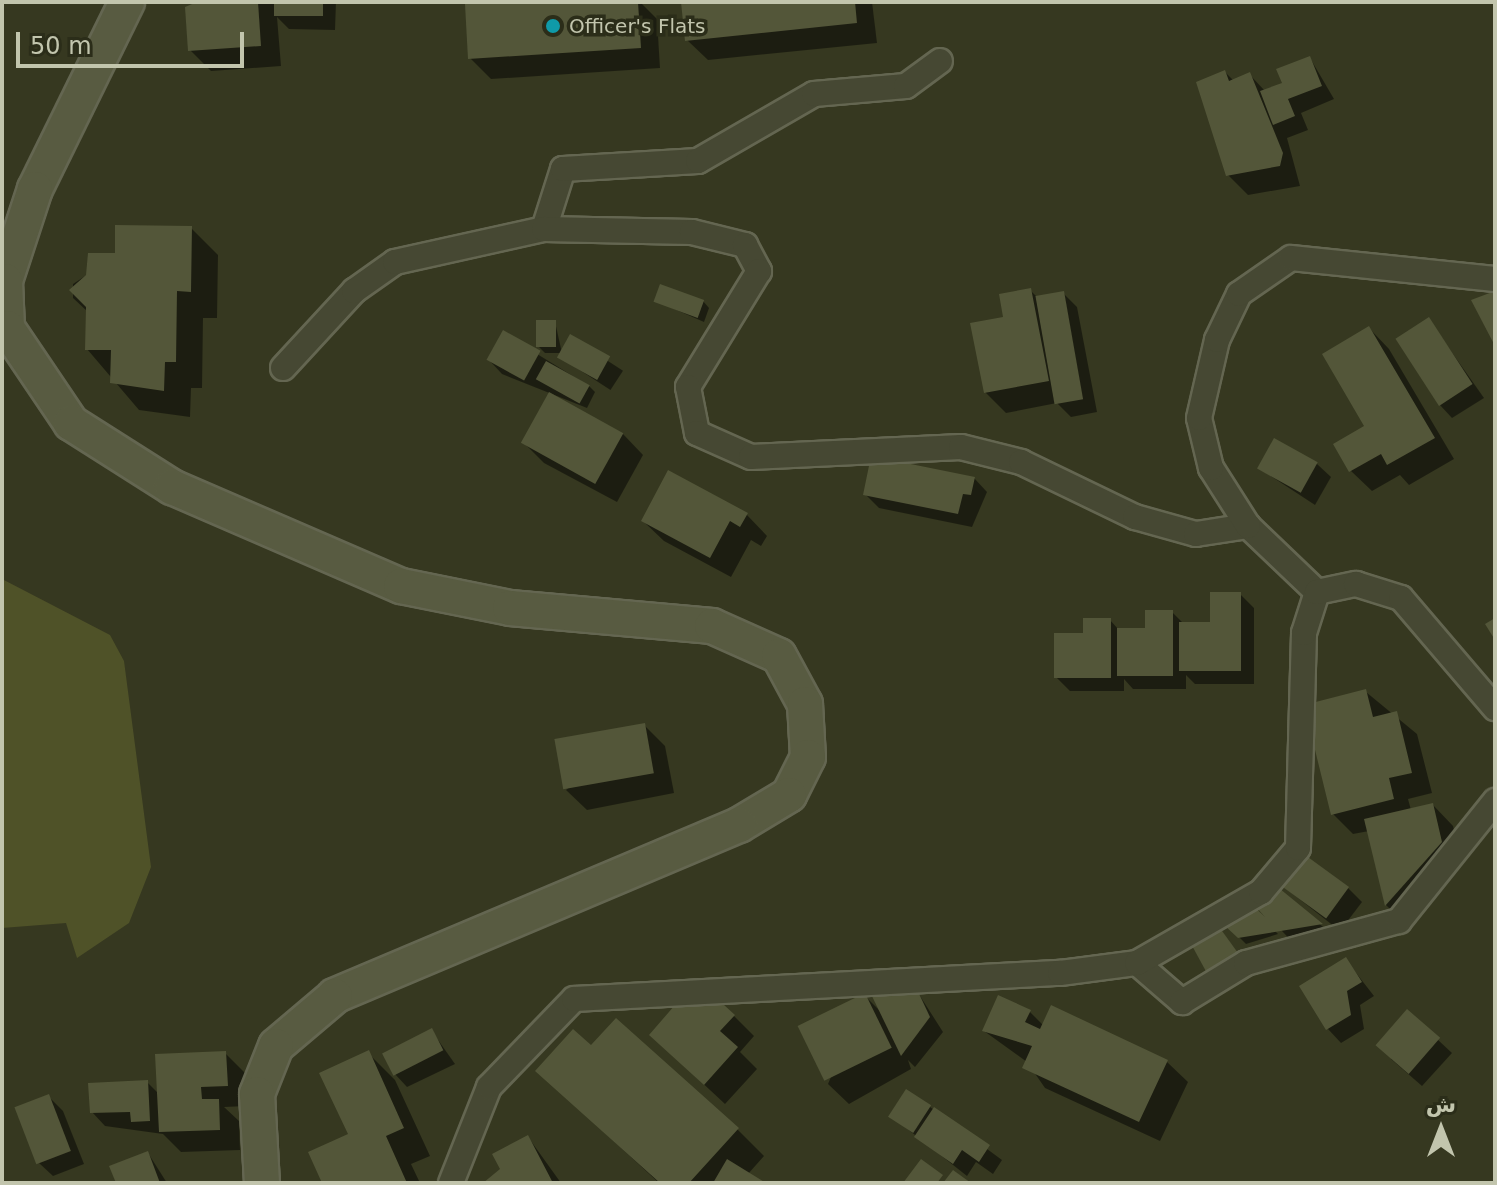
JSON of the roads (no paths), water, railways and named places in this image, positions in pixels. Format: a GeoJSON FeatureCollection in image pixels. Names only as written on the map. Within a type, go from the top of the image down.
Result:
{"type":"FeatureCollection","features":[{"type":"Feature","properties":{"kind":"main road"},"geometry":{"type":"LineString","coordinates":[[127,2],[35,189],[5,281],[7,328],[71,423],[172,487],[401,586],[572,616],[712,626],[779,656],[805,704],[808,757],[789,795],[739,825],[335,996],[276,1046],[257,1094],[262,1183]]}},
{"type":"Feature","properties":{"kind":"street"},"geometry":{"type":"LineString","coordinates":[[544,229],[563,169],[698,161],[814,94],[906,86],[940,61]]}},
{"type":"Feature","properties":{"kind":"street"},"geometry":{"type":"LineString","coordinates":[[283,368],[354,291],[395,262],[544,229],[692,232],[745,245],[759,271],[688,387],[697,433],[751,457],[961,447],[1021,462],[1151,522],[1196,534],[1248,526]]}},
{"type":"Feature","properties":{"kind":"street"},"geometry":{"type":"LineString","coordinates":[[1317,592],[1248,526],[1211,468],[1199,418],[1217,340],[1239,294],[1291,258],[1495,279]]}},
{"type":"Feature","properties":{"kind":"street"},"geometry":{"type":"LineString","coordinates":[[1317,592],[1356,584],[1401,598],[1495,708]]}},
{"type":"Feature","properties":{"kind":"street"},"geometry":{"type":"LineString","coordinates":[[451,1183],[489,1087],[574,999],[1060,973],[1137,963],[1261,892],[1298,848],[1304,633],[1317,592]]}},
{"type":"Feature","properties":{"kind":"street"},"geometry":{"type":"LineString","coordinates":[[1137,963],[1182,1002],[1246,963],[1399,921],[1495,801]]}},
{"type":"Feature","properties":{"kind":"place","name":"Officer's Flats"},"geometry":{"type":"Point","coordinates":[553,26]}}]}
